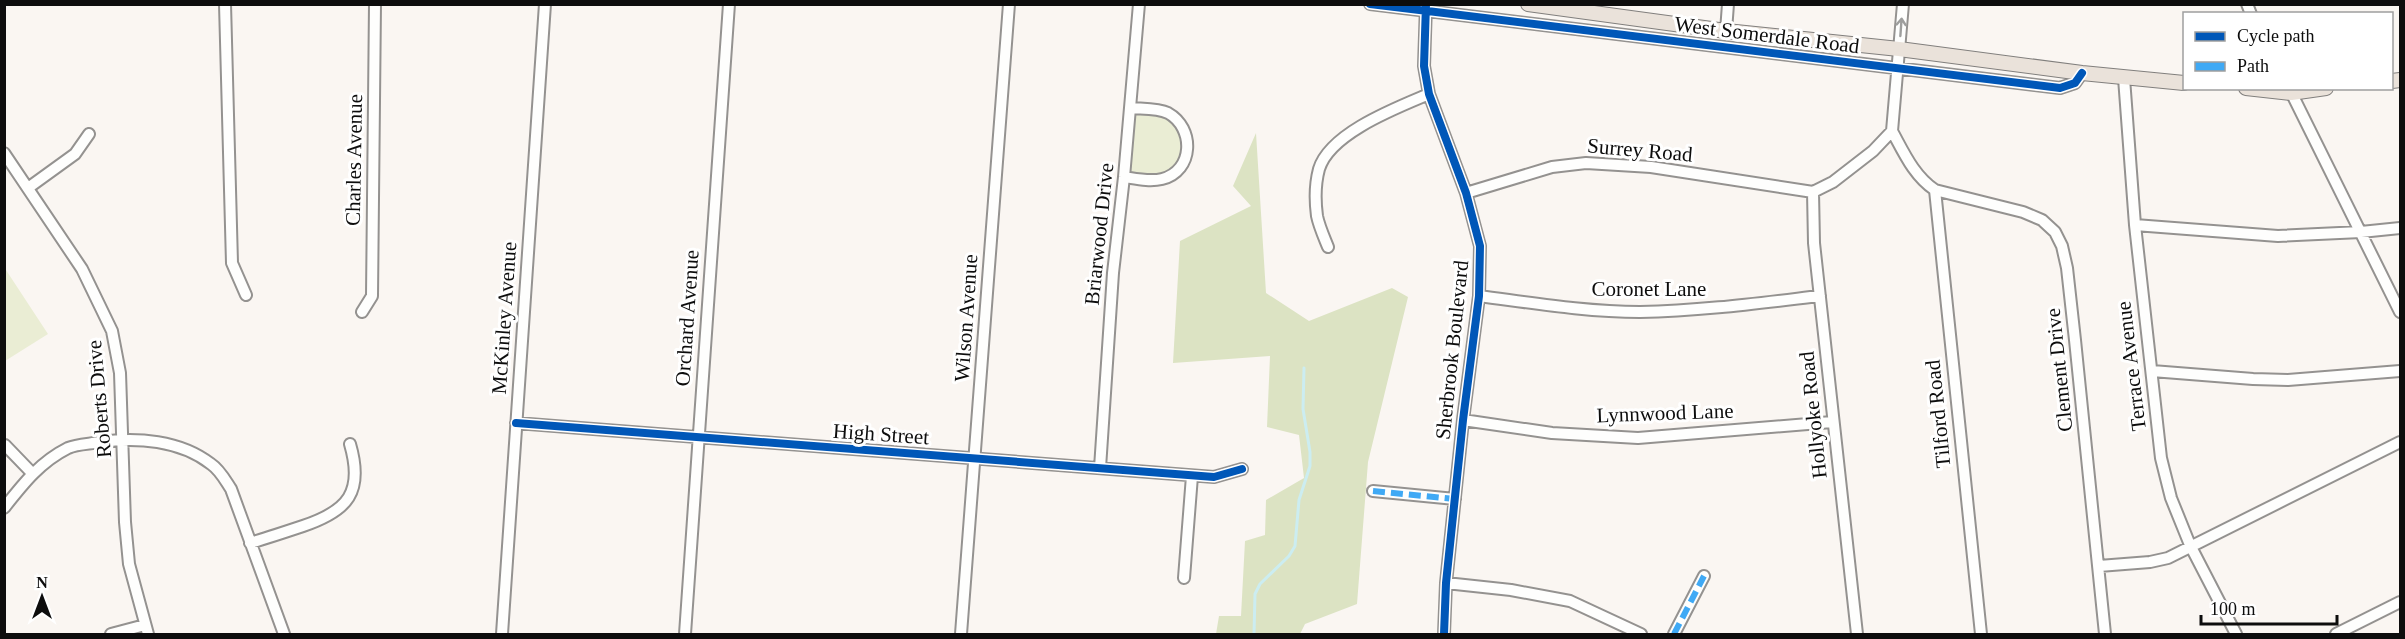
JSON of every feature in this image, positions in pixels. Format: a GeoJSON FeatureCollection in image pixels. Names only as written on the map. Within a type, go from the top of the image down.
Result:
{"type":"FeatureCollection","features":[{"type":"Feature","properties":{"kind":"main road","name":"West Somerdale Road"},"geometry":{"type":"LineString","coordinates":[[1528,4],[1726,31],[2183,83]]}},
{"type":"Feature","properties":{"kind":"street"},"geometry":{"type":"LineString","coordinates":[[225,4],[232,263],[246,295]]}},
{"type":"Feature","properties":{"kind":"street","name":"Charles Avenue"},"geometry":{"type":"LineString","coordinates":[[362,312],[372,296],[375,4]]}},
{"type":"Feature","properties":{"kind":"street","name":"McKinley Avenue"},"geometry":{"type":"LineString","coordinates":[[502,634],[546,4]]}},
{"type":"Feature","properties":{"kind":"street","name":"Orchard Avenue"},"geometry":{"type":"LineString","coordinates":[[685,634],[729,4]]}},
{"type":"Feature","properties":{"kind":"street","name":"Wilson Avenue"},"geometry":{"type":"LineString","coordinates":[[962,634],[1009,4]]}},
{"type":"Feature","properties":{"kind":"street","name":"Briarwood Drive"},"geometry":{"type":"LineString","coordinates":[[1100,468],[1113,273],[1131,108],[1139,4]]}},
{"type":"Feature","properties":{"kind":"street","name":"West Somerdale Road"},"geometry":{"type":"LineString","coordinates":[[1370,4],[1425,7],[1713,47],[1898,67],[2060,88],[2075,83],[2082,73]]}},
{"type":"Feature","properties":{"kind":"street"},"geometry":{"type":"LineString","coordinates":[[1726,31],[1728,4]]}},
{"type":"Feature","properties":{"kind":"street"},"geometry":{"type":"LineString","coordinates":[[1903,4],[1892,131],[1909,163],[1923,182],[1935,190]]}},
{"type":"Feature","properties":{"kind":"street","name":"Sherbrook Boulevard"},"geometry":{"type":"LineString","coordinates":[[1425,7],[1424,66],[1429,94],[1466,193],[1480,246],[1479,296],[1446,583],[1444,634]]}},
{"type":"Feature","properties":{"kind":"street","name":"Terrace Avenue"},"geometry":{"type":"LineString","coordinates":[[2124,78],[2135,225],[2162,458],[2171,498],[2190,545],[2236,634]]}},
{"type":"Feature","properties":{"kind":"street"},"geometry":{"type":"LineString","coordinates":[[2290,91],[2400,312]]}},
{"type":"Feature","properties":{"kind":"street"},"geometry":{"type":"LineString","coordinates":[[1328,247],[1317,218],[1316,191],[1320,168],[1331,149],[1349,135],[1386,113],[1429,94]]}},
{"type":"Feature","properties":{"kind":"street"},"geometry":{"type":"LineString","coordinates":[[1124,177],[1148,181],[1169,176],[1182,166],[1187,149],[1188,138],[1185,129],[1167,113],[1131,108]]}},
{"type":"Feature","properties":{"kind":"street"},"geometry":{"type":"LineString","coordinates":[[1813,192],[1833,182],[1873,151],[1892,131]]}},
{"type":"Feature","properties":{"kind":"street"},"geometry":{"type":"LineString","coordinates":[[28,188],[75,154],[89,134]]}},
{"type":"Feature","properties":{"kind":"street","name":"Roberts Drive"},"geometry":{"type":"LineString","coordinates":[[4,153],[82,268],[112,331],[120,373],[125,522],[129,564],[146,630]]}},
{"type":"Feature","properties":{"kind":"street","name":"Surrey Road"},"geometry":{"type":"LineString","coordinates":[[1466,193],[1552,167],[1586,163],[1652,167],[1813,192]]}},
{"type":"Feature","properties":{"kind":"street","name":"Clement Drive"},"geometry":{"type":"LineString","coordinates":[[1935,190],[2024,212],[2042,220],[2055,232],[2062,246],[2067,268],[2105,634]]}},
{"type":"Feature","properties":{"kind":"street","name":"Tilford Road"},"geometry":{"type":"LineString","coordinates":[[1935,190],[1981,634]]}},
{"type":"Feature","properties":{"kind":"street","name":"Hollyoke Road"},"geometry":{"type":"LineString","coordinates":[[1813,192],[1814,243],[1857,634]]}},
{"type":"Feature","properties":{"kind":"street"},"geometry":{"type":"LineString","coordinates":[[2135,225],[2278,236],[2400,228]]}},
{"type":"Feature","properties":{"kind":"street","name":"Coronet Lane"},"geometry":{"type":"LineString","coordinates":[[1479,296],[1563,308],[1639,312],[1714,308],[1820,296]]}},
{"type":"Feature","properties":{"kind":"street"},"geometry":{"type":"LineString","coordinates":[[2152,371],[2288,380],[2400,371]]}},
{"type":"Feature","properties":{"kind":"street","name":"Lynnwood Lane"},"geometry":{"type":"LineString","coordinates":[[1463,420],[1552,433],[1638,438],[1832,422]]}},
{"type":"Feature","properties":{"kind":"street","name":"High Street"},"geometry":{"type":"LineString","coordinates":[[516,423],[1191,476],[1214,477],[1242,469]]}},
{"type":"Feature","properties":{"kind":"street"},"geometry":{"type":"LineString","coordinates":[[4,508],[32,473],[71,447],[124,439],[153,441],[188,450],[211,464],[231,489],[284,634]]}},
{"type":"Feature","properties":{"kind":"street"},"geometry":{"type":"LineString","coordinates":[[2099,566],[2150,562],[2168,558],[2400,442]]}},
{"type":"Feature","properties":{"kind":"street"},"geometry":{"type":"LineString","coordinates":[[250,543],[326,518],[340,509],[350,497],[354,484],[354,458],[350,444]]}},
{"type":"Feature","properties":{"kind":"street"},"geometry":{"type":"LineString","coordinates":[[5,445],[32,473]]}},
{"type":"Feature","properties":{"kind":"street"},"geometry":{"type":"LineString","coordinates":[[1184,578],[1191,476]]}},
{"type":"Feature","properties":{"kind":"street"},"geometry":{"type":"LineString","coordinates":[[1373,491],[1455,499]]}},
{"type":"Feature","properties":{"kind":"street"},"geometry":{"type":"LineString","coordinates":[[1674,634],[1704,576]]}},
{"type":"Feature","properties":{"kind":"street"},"geometry":{"type":"LineString","coordinates":[[1446,583],[1511,590],[1570,601],[1641,634]]}},
{"type":"Feature","properties":{"kind":"street"},"geometry":{"type":"LineString","coordinates":[[2336,634],[2400,602]]}},
{"type":"Feature","properties":{"kind":"street"},"geometry":{"type":"LineString","coordinates":[[111,634],[146,630]]}},
{"type":"Feature","properties":{"kind":"green space"},"geometry":{"type":"Polygon","coordinates":[[[1131,108],[1158,111],[1179,122],[1187,149],[1169,176],[1124,177],[1131,108]]]}},
{"type":"Feature","properties":{"kind":"green space"},"geometry":{"type":"Polygon","coordinates":[[[1256,133],[1266,293],[1309,321],[1392,288],[1408,297],[1368,462],[1357,604],[1305,624],[1300,634],[1216,634],[1219,616],[1241,616],[1245,541],[1265,535],[1266,500],[1304,478],[1299,435],[1267,427],[1270,356],[1173,363],[1180,241],[1251,206],[1233,186],[1256,133]]]}},
{"type":"Feature","properties":{"kind":"green space"},"geometry":{"type":"Polygon","coordinates":[[[4,267],[48,334],[5,361],[4,361],[4,267]]]}},
{"type":"Feature","properties":{"kind":"waterway"},"geometry":{"type":"LineString","coordinates":[[1254,634],[1255,594],[1260,584],[1289,556],[1295,546],[1299,500],[1310,466],[1303,409],[1304,368]]}},
{"type":"Feature","properties":{"kind":"marked path"},"geometry":{"type":"LineString","coordinates":[[1373,491],[1455,499]]}},
{"type":"Feature","properties":{"kind":"marked path"},"geometry":{"type":"LineString","coordinates":[[1674,634],[1704,576]]}},
{"type":"Feature","properties":{"kind":"cycle path"},"geometry":{"type":"LineString","coordinates":[[1370,4],[2060,88],[2075,83],[2082,73]]}},
{"type":"Feature","properties":{"kind":"cycle path"},"geometry":{"type":"LineString","coordinates":[[1426,4],[1424,66],[1429,94],[1466,193],[1480,246],[1479,296],[1446,583],[1444,634]]}},
{"type":"Feature","properties":{"kind":"cycle path"},"geometry":{"type":"LineString","coordinates":[[516,423],[1214,477],[1242,469]]}}]}
